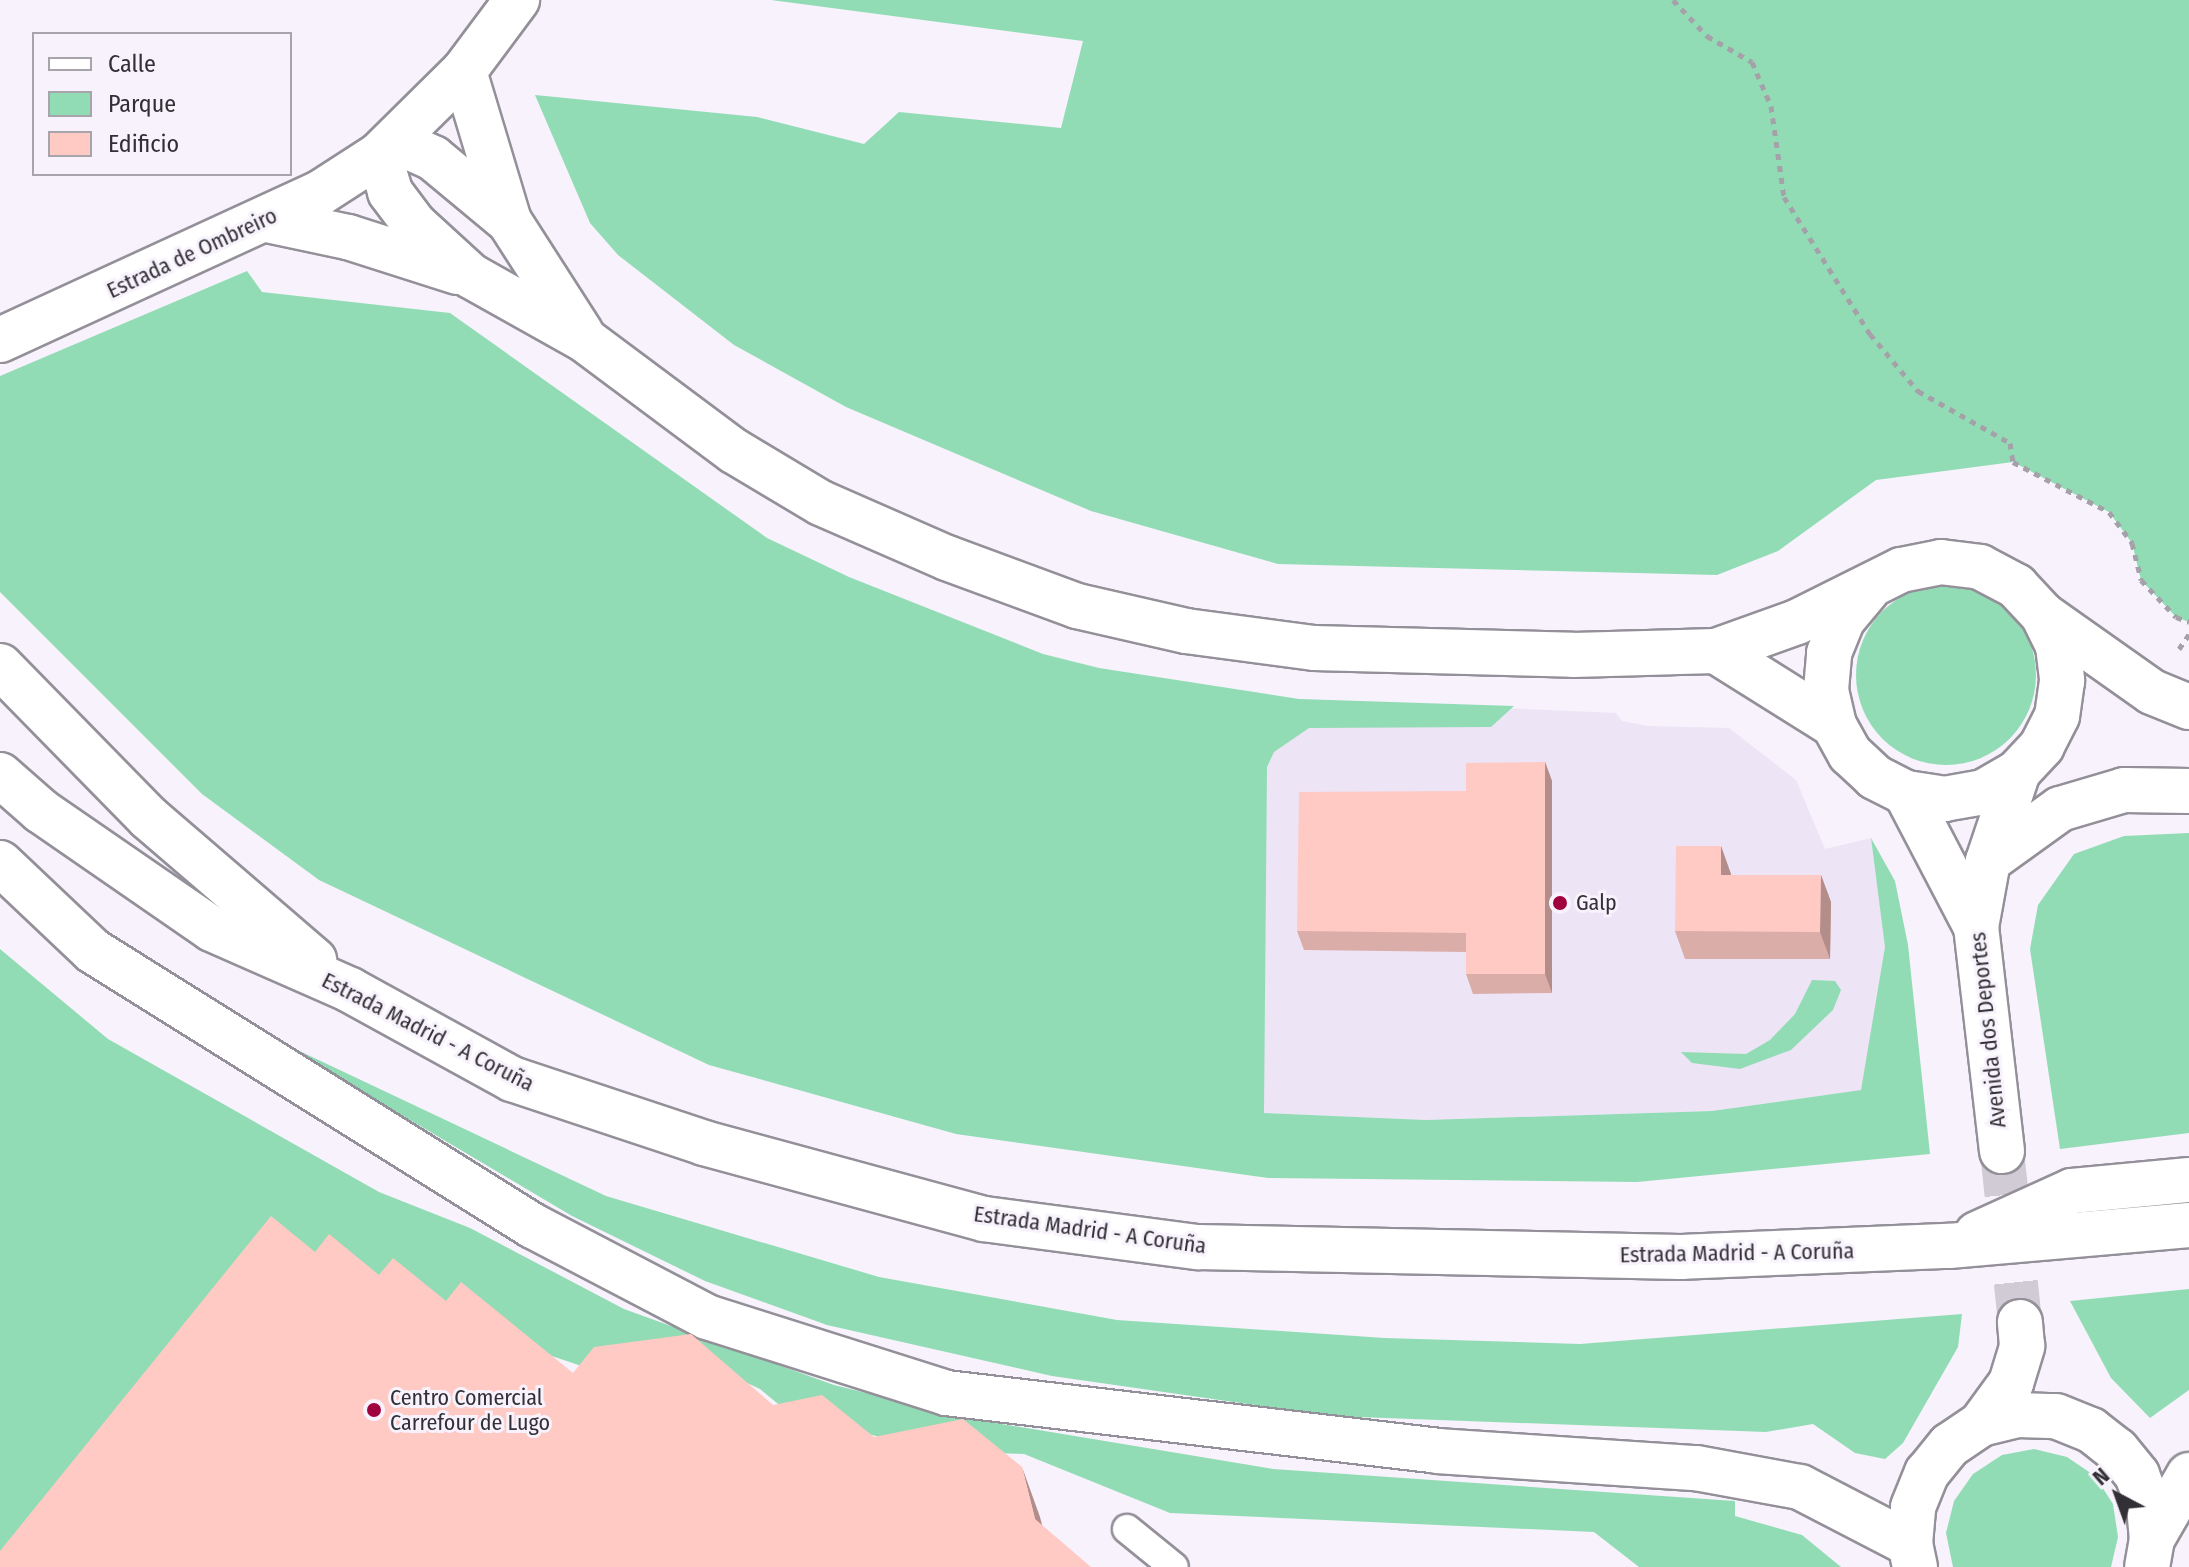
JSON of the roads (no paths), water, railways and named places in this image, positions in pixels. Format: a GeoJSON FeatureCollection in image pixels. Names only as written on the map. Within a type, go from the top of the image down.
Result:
{"type":"FeatureCollection","features":[{"type":"Feature","properties":{"kind":"main road","name":"Estrada de Ombreiro"},"geometry":{"type":"LineString","coordinates":[[0,340],[267,220],[387,148],[464,71],[517,0]]}},
{"type":"Feature","properties":{"kind":"main road"},"geometry":{"type":"LineString","coordinates":[[464,71],[509,221],[585,340]]}},
{"type":"Feature","properties":{"kind":"main road"},"geometry":{"type":"LineString","coordinates":[[471,276],[414,224],[390,192],[387,148],[433,158],[509,221]]}},
{"type":"Feature","properties":{"kind":"main road"},"geometry":{"type":"LineString","coordinates":[[267,220],[348,237],[471,276],[585,340],[734,451],[821,503],[1077,606],[1186,631],[1314,648],[1557,655],[1716,651],[1803,701],[1834,725]]}},
{"type":"Feature","properties":{"kind":"main road","name":"Avenida dos Deportes"},"geometry":{"type":"LineString","coordinates":[[1716,651],[1867,590],[1901,570],[1941,562],[1980,567],[2016,586],[2043,615],[2058,646],[2062,681],[2057,716],[2042,746],[2018,772],[1984,792],[1958,797],[1906,793],[1867,769],[1834,725],[1826,690],[1829,653],[1843,619],[1867,590]]}},
{"type":"Feature","properties":{"kind":"main road"},"geometry":{"type":"LineString","coordinates":[[2043,615],[2152,692],[2189,707]]}},
{"type":"Feature","properties":{"kind":"main road"},"geometry":{"type":"LineString","coordinates":[[0,666],[149,818],[350,990]]}},
{"type":"Feature","properties":{"kind":"main road","name":"Avenida dos Deportes"},"geometry":{"type":"LineString","coordinates":[[2002,1151],[1976,927],[1988,861],[2018,772]]}},
{"type":"Feature","properties":{"kind":"main road","name":"Estrada Madrid - A Coruña"},"geometry":{"type":"LineString","coordinates":[[0,775],[41,811],[212,929],[350,990],[512,1079],[704,1143],[984,1219],[1198,1247],[1374,1254],[1681,1257],[1949,1246],[2189,1225]]}},
{"type":"Feature","properties":{"kind":"main road"},"geometry":{"type":"LineString","coordinates":[[1988,861],[2060,809],[2124,790],[2189,791]]}},
{"type":"Feature","properties":{"kind":"main road"},"geometry":{"type":"LineString","coordinates":[[1906,793],[1976,927]]}},
{"type":"Feature","properties":{"kind":"main road"},"geometry":{"type":"LineString","coordinates":[[0,863],[93,951],[533,1226],[707,1317],[946,1393],[1437,1451],[1696,1468],[1786,1484],[1912,1556],[1913,1507],[1927,1473],[1950,1445],[1981,1424],[2011,1383],[2021,1334],[2057,1400],[2117,1450],[2137,1475],[2149,1506],[2150,1553]]}},
{"type":"Feature","properties":{"kind":"main road"},"geometry":{"type":"LineString","coordinates":[[1949,1246],[2072,1191],[2189,1180]]}},
{"type":"Feature","properties":{"kind":"main road"},"geometry":{"type":"LineString","coordinates":[[1981,1424],[2018,1415],[2056,1416],[2091,1430]]}},
{"type":"Feature","properties":{"kind":"main road"},"geometry":{"type":"LineString","coordinates":[[2150,1553],[2189,1475]]}},
{"type":"Feature","properties":{"kind":"lane"},"geometry":{"type":"LineString","coordinates":[[1127,1529],[1174,1567]]}},
{"type":"Feature","properties":{"kind":"tunnel"},"geometry":{"type":"LineString","coordinates":[[2002,1151],[2020,1322]]}},
{"type":"Feature","properties":{"kind":"place","name":"Galp"},"geometry":{"type":"Point","coordinates":[1560,903]}},
{"type":"Feature","properties":{"kind":"place","name":"Centro Comercial Carrefour de Lugo"},"geometry":{"type":"Point","coordinates":[374,1410]}}]}
